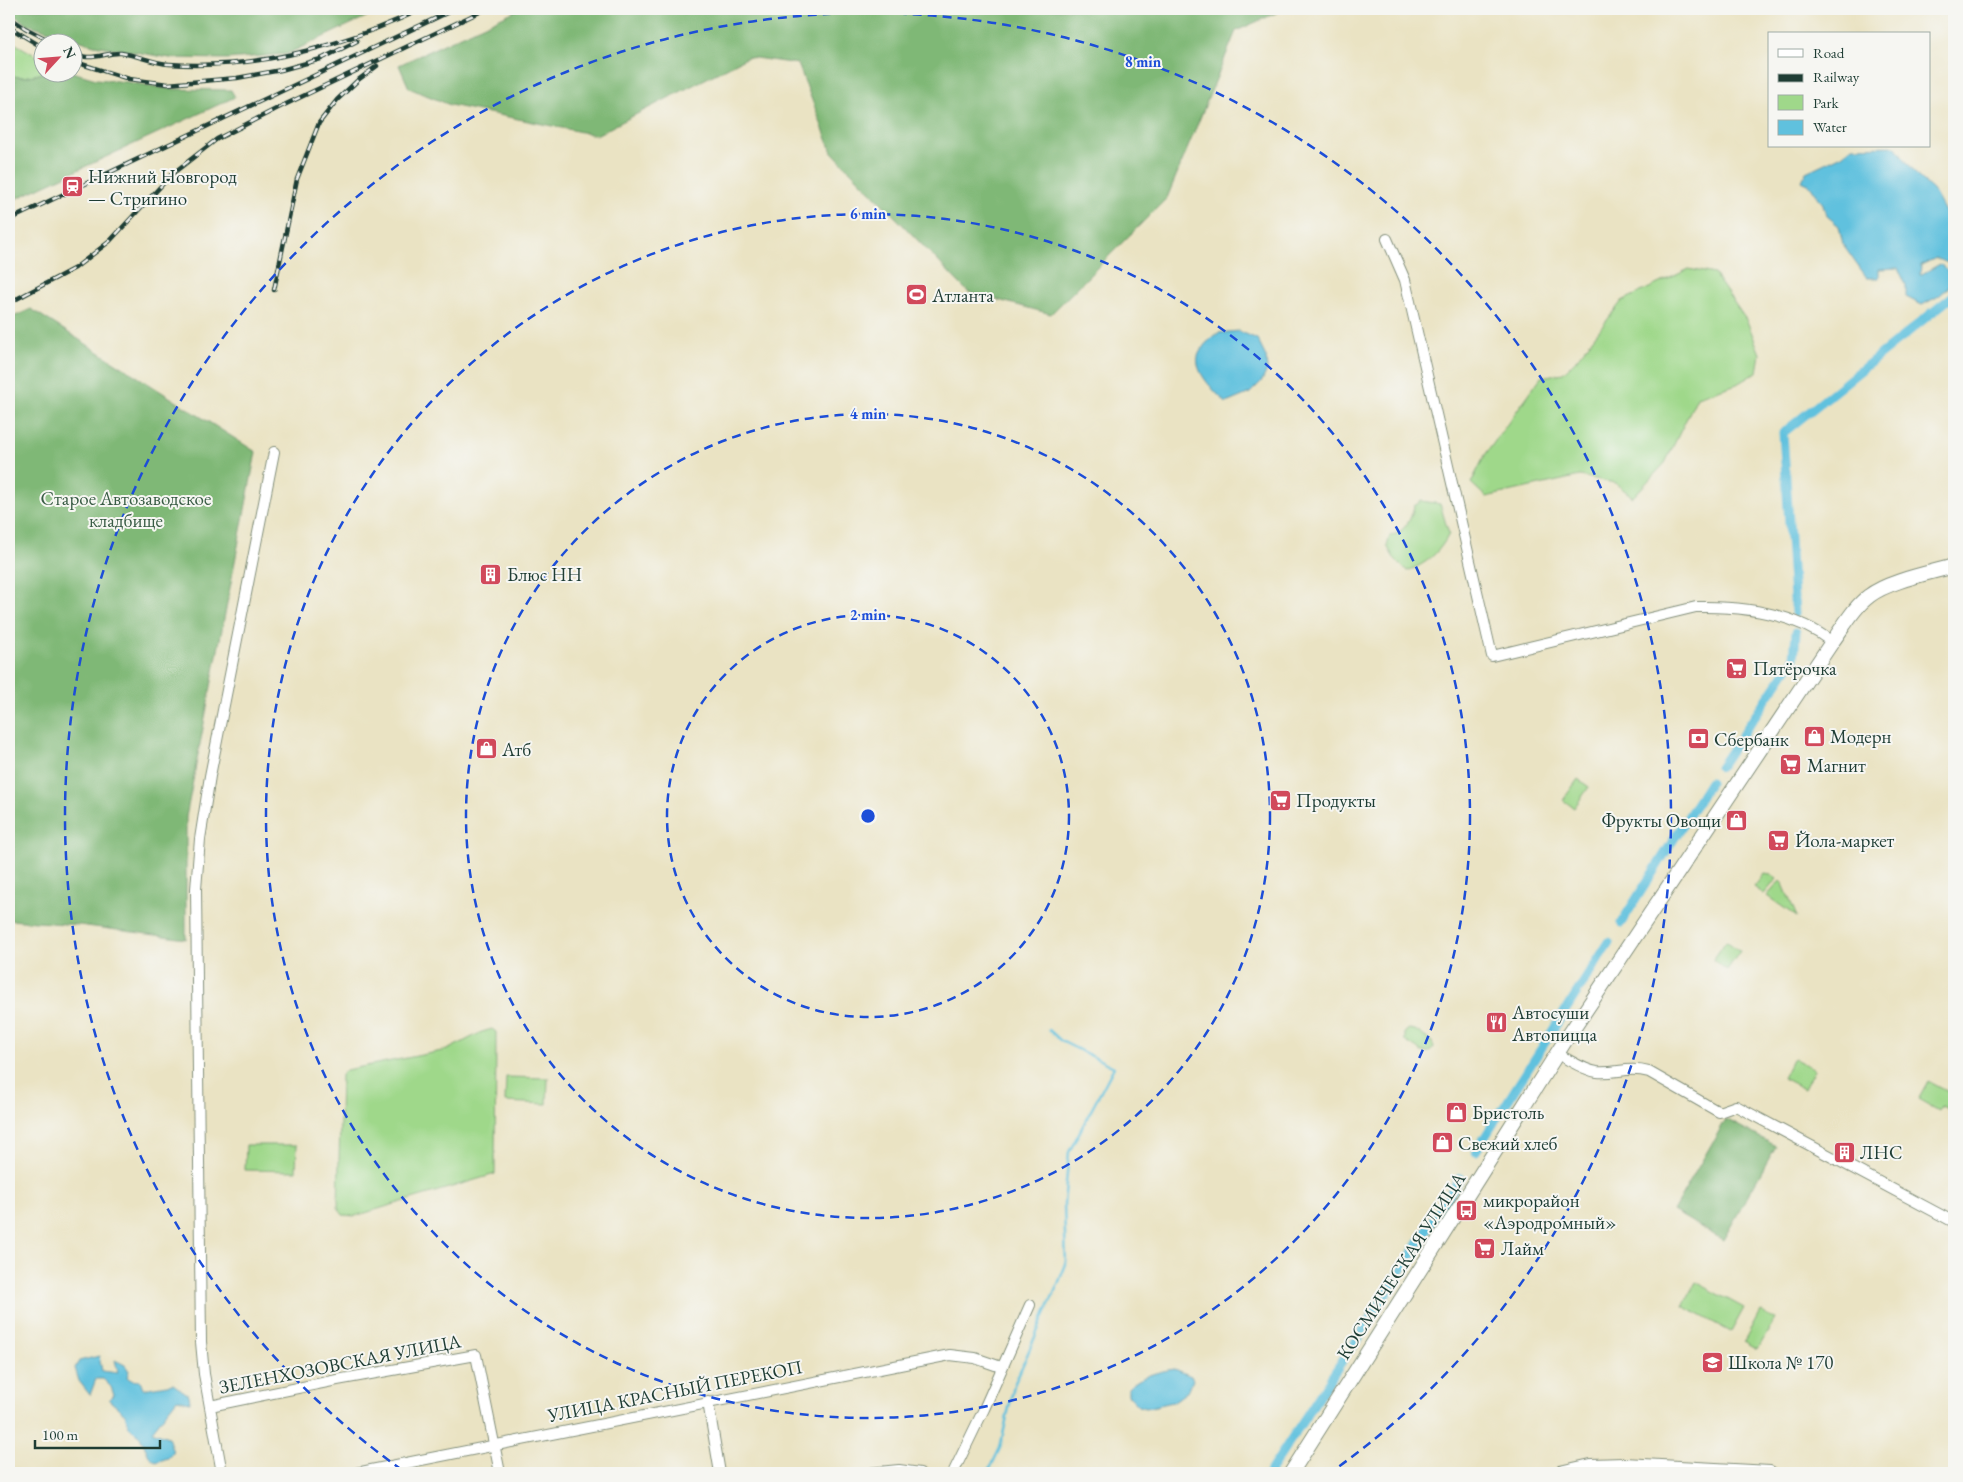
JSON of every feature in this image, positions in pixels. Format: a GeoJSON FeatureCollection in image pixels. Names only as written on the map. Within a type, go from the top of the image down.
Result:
{"type":"FeatureCollection","features":[{"type":"Feature","properties":{"kind":"street"},"geometry":{"type":"LineString","coordinates":[[1387,239],[1405,280],[1492,656],[1696,607],[1721,606],[1774,615],[1808,626],[1820,632],[1832,642]]}},
{"type":"Feature","properties":{"kind":"street"},"geometry":{"type":"LineString","coordinates":[[222,1473],[201,1342],[196,889],[200,839],[210,776],[274,452]]}},
{"type":"Feature","properties":{"kind":"street","name":"КОСМИЧЕСКАЯ УЛИЦА"},"geometry":{"type":"LineString","coordinates":[[1291,1473],[1557,1054],[1734,787],[1856,609],[1871,594],[1882,588],[1954,566]]}},
{"type":"Feature","properties":{"kind":"street"},"geometry":{"type":"LineString","coordinates":[[1557,1054],[1596,1072],[1636,1068],[1648,1072],[1719,1112],[1736,1106],[1954,1222]]}},
{"type":"Feature","properties":{"kind":"street"},"geometry":{"type":"LineString","coordinates":[[953,1473],[1030,1305]]}},
{"type":"Feature","properties":{"kind":"street","name":"ЗЕЛЕНХОЗОВСКАЯ УЛИЦА"},"geometry":{"type":"LineString","coordinates":[[210,1406],[337,1380],[476,1355],[494,1445]]}},
{"type":"Feature","properties":{"kind":"street","name":"УЛИЦА КРАСНЫЙ ПЕРЕКОП"},"geometry":{"type":"LineString","coordinates":[[356,1473],[708,1402],[950,1356],[975,1358],[1001,1367]]}},
{"type":"Feature","properties":{"kind":"street"},"geometry":{"type":"LineString","coordinates":[[708,1402],[720,1473]]}},
{"type":"Feature","properties":{"kind":"street"},"geometry":{"type":"LineString","coordinates":[[494,1445],[500,1473]]}},
{"type":"Feature","properties":{"kind":"street"},"geometry":{"type":"LineString","coordinates":[[1560,1473],[1608,1465],[1677,1470],[1770,1473]]}},
{"type":"Feature","properties":{"kind":"street"},"geometry":{"type":"LineString","coordinates":[[869,1473],[899,1470],[920,1473]]}},
{"type":"Feature","properties":{"kind":"green space"},"geometry":{"type":"Polygon","coordinates":[[[9,9],[383,9],[287,54],[227,59],[170,58],[94,45],[82,41],[82,32],[53,32],[27,24],[9,12],[9,9]]]}},
{"type":"Feature","properties":{"kind":"green space"},"geometry":{"type":"Polygon","coordinates":[[[519,9],[1285,9],[1236,31],[1167,198],[1051,314],[968,292],[832,152],[798,64],[748,57],[596,135],[450,105],[409,88],[399,65],[519,9]]]}},
{"type":"Feature","properties":{"kind":"green space"},"geometry":{"type":"Polygon","coordinates":[[[9,40],[32,53],[32,75],[9,76],[9,40]]]}},
{"type":"Feature","properties":{"kind":"green space"},"geometry":{"type":"Polygon","coordinates":[[[32,75],[32,82],[82,82],[82,75],[96,79],[169,89],[231,90],[235,97],[9,202],[9,76],[32,75]]]}},
{"type":"Feature","properties":{"kind":"green space"},"geometry":{"type":"Polygon","coordinates":[[[1689,269],[1714,274],[1747,321],[1760,354],[1757,372],[1737,384],[1697,397],[1665,463],[1633,497],[1615,483],[1580,476],[1486,497],[1471,483],[1485,455],[1541,377],[1563,373],[1576,360],[1622,301],[1689,269]]]}},
{"type":"Feature","properties":{"kind":"green space","name":"Старое Автозаводское кладбище"},"geometry":{"type":"Polygon","coordinates":[[[31,309],[256,452],[186,817],[186,939],[79,925],[9,920],[9,319],[31,309]]]}},
{"type":"Feature","properties":{"kind":"green space"},"geometry":{"type":"Polygon","coordinates":[[[1422,501],[1440,504],[1449,534],[1432,557],[1421,565],[1407,571],[1394,558],[1387,546],[1390,536],[1400,532],[1409,521],[1414,506],[1422,501]]]}},
{"type":"Feature","properties":{"kind":"green space"},"geometry":{"type":"Polygon","coordinates":[[[1578,779],[1589,787],[1574,808],[1563,800],[1578,779]]]}},
{"type":"Feature","properties":{"kind":"green space"},"geometry":{"type":"Polygon","coordinates":[[[1764,874],[1771,875],[1777,879],[1764,894],[1754,887],[1764,874]]]}},
{"type":"Feature","properties":{"kind":"green space"},"geometry":{"type":"Polygon","coordinates":[[[1780,881],[1783,884],[1797,917],[1767,896],[1780,881]]]}},
{"type":"Feature","properties":{"kind":"green space"},"geometry":{"type":"Polygon","coordinates":[[[1726,941],[1740,951],[1727,970],[1713,960],[1726,941]]]}},
{"type":"Feature","properties":{"kind":"green space"},"geometry":{"type":"Polygon","coordinates":[[[492,1029],[496,1032],[495,1174],[355,1216],[343,1215],[338,1208],[341,1075],[346,1070],[447,1050],[482,1032],[492,1029]]]}},
{"type":"Feature","properties":{"kind":"green space"},"geometry":{"type":"Polygon","coordinates":[[[1409,1029],[1415,1030],[1432,1042],[1434,1047],[1430,1052],[1422,1052],[1405,1041],[1405,1032],[1409,1029]]]}},
{"type":"Feature","properties":{"kind":"green space"},"geometry":{"type":"Polygon","coordinates":[[[1793,1058],[1814,1069],[1804,1089],[1783,1078],[1793,1058]]]}},
{"type":"Feature","properties":{"kind":"green space"},"geometry":{"type":"Polygon","coordinates":[[[506,1077],[548,1078],[547,1104],[505,1102],[506,1077]]]}},
{"type":"Feature","properties":{"kind":"green space"},"geometry":{"type":"Polygon","coordinates":[[[1928,1081],[1954,1095],[1954,1100],[1949,1110],[1942,1106],[1939,1111],[1918,1099],[1928,1081]]]}},
{"type":"Feature","properties":{"kind":"green space"},"geometry":{"type":"Polygon","coordinates":[[[1726,1119],[1776,1146],[1723,1240],[1673,1211],[1726,1119]]]}},
{"type":"Feature","properties":{"kind":"green space"},"geometry":{"type":"Polygon","coordinates":[[[246,1145],[297,1145],[296,1171],[245,1170],[246,1145]]]}},
{"type":"Feature","properties":{"kind":"green space"},"geometry":{"type":"Polygon","coordinates":[[[1696,1282],[1744,1308],[1731,1332],[1683,1306],[1696,1282]]]}},
{"type":"Feature","properties":{"kind":"green space"},"geometry":{"type":"Polygon","coordinates":[[[1760,1311],[1775,1319],[1758,1349],[1744,1341],[1760,1311]]]}},
{"type":"Feature","properties":{"kind":"water"},"geometry":{"type":"Polygon","coordinates":[[[1851,148],[1896,148],[1918,177],[1933,190],[1954,228],[1954,269],[1950,264],[1936,258],[1921,265],[1920,275],[1940,264],[1949,272],[1954,282],[1939,296],[1922,305],[1906,297],[1906,285],[1898,268],[1879,269],[1879,278],[1867,278],[1843,244],[1839,226],[1826,215],[1823,204],[1810,185],[1802,181],[1806,172],[1842,155],[1851,148]]]}},
{"type":"Feature","properties":{"kind":"water"},"geometry":{"type":"Polygon","coordinates":[[[1239,331],[1257,339],[1266,357],[1267,370],[1262,381],[1250,393],[1226,403],[1204,379],[1200,372],[1198,357],[1204,345],[1218,333],[1239,331]]]}},
{"type":"Feature","properties":{"kind":"water"},"geometry":{"type":"Polygon","coordinates":[[[99,1356],[102,1371],[118,1373],[115,1360],[125,1365],[129,1371],[127,1377],[131,1380],[140,1381],[143,1389],[173,1384],[189,1395],[190,1402],[177,1399],[152,1431],[168,1437],[173,1452],[168,1458],[156,1462],[149,1456],[140,1436],[129,1427],[125,1414],[109,1400],[114,1395],[111,1387],[103,1379],[96,1379],[90,1395],[79,1381],[75,1368],[79,1361],[99,1356]]]}},
{"type":"Feature","properties":{"kind":"water"},"geometry":{"type":"Polygon","coordinates":[[[1175,1369],[1191,1376],[1193,1380],[1188,1391],[1173,1402],[1146,1408],[1139,1406],[1128,1395],[1128,1388],[1138,1380],[1156,1373],[1175,1369]]]}},
{"type":"Feature","properties":{"kind":"waterway"},"geometry":{"type":"LineString","coordinates":[[1795,613],[1783,433],[1954,295]]}},
{"type":"Feature","properties":{"kind":"waterway"},"geometry":{"type":"LineString","coordinates":[[1720,767],[1794,659],[1796,632]]}},
{"type":"Feature","properties":{"kind":"waterway"},"geometry":{"type":"LineString","coordinates":[[1621,923],[1710,782]]}},
{"type":"Feature","properties":{"kind":"waterway"},"geometry":{"type":"LineString","coordinates":[[1476,1151],[1609,942]]}},
{"type":"Feature","properties":{"kind":"waterway"},"geometry":{"type":"LineString","coordinates":[[988,1473],[1000,1448],[1014,1385],[1066,1264],[1064,1204],[1069,1152],[1114,1067],[1061,1041],[1049,1030]]}},
{"type":"Feature","properties":{"kind":"waterway"},"geometry":{"type":"LineString","coordinates":[[1353,1346],[1460,1178]]}},
{"type":"Feature","properties":{"kind":"waterway"},"geometry":{"type":"LineString","coordinates":[[1269,1473],[1344,1358]]}},
{"type":"Feature","properties":{"kind":"railway"},"geometry":{"type":"LineString","coordinates":[[82,56],[95,57],[121,53],[169,64],[202,65],[267,59],[299,53],[362,34],[422,9]]}},
{"type":"Feature","properties":{"kind":"railway"},"geometry":{"type":"LineString","coordinates":[[9,220],[455,9]]}},
{"type":"Feature","properties":{"kind":"railway"},"geometry":{"type":"LineString","coordinates":[[9,303],[75,268],[110,241],[172,174],[217,139],[486,9]]}},
{"type":"Feature","properties":{"kind":"railway"},"geometry":{"type":"LineString","coordinates":[[9,17],[33,32]]}},
{"type":"Feature","properties":{"kind":"railway"},"geometry":{"type":"LineString","coordinates":[[9,27],[32,41]]}},
{"type":"Feature","properties":{"kind":"railway"},"geometry":{"type":"LineString","coordinates":[[82,64],[129,79],[168,84],[237,78],[281,70],[321,59],[357,41]]}},
{"type":"Feature","properties":{"kind":"railway"},"geometry":{"type":"LineString","coordinates":[[274,290],[297,179],[319,123],[337,100],[358,80],[377,66]]}},
{"type":"Feature","properties":{"kind":"place","name":"Нижний Новгород — Стригино"},"geometry":{"type":"Point","coordinates":[72,187]}},
{"type":"Feature","properties":{"kind":"place","name":"Атланта"},"geometry":{"type":"Point","coordinates":[916,295]}},
{"type":"Feature","properties":{"kind":"place","name":"Блюс НН"},"geometry":{"type":"Point","coordinates":[491,574]}},
{"type":"Feature","properties":{"kind":"place","name":"Пятёрочка"},"geometry":{"type":"Point","coordinates":[1737,668]}},
{"type":"Feature","properties":{"kind":"place","name":"Модерн"},"geometry":{"type":"Point","coordinates":[1814,736]}},
{"type":"Feature","properties":{"kind":"place","name":"Сбербанк"},"geometry":{"type":"Point","coordinates":[1698,739]}},
{"type":"Feature","properties":{"kind":"place","name":"Атб"},"geometry":{"type":"Point","coordinates":[486,749]}},
{"type":"Feature","properties":{"kind":"place","name":"Магнит"},"geometry":{"type":"Point","coordinates":[1791,765]}},
{"type":"Feature","properties":{"kind":"place","name":"Продукты"},"geometry":{"type":"Point","coordinates":[1280,800]}},
{"type":"Feature","properties":{"kind":"place","name":"Фрукты Овощи"},"geometry":{"type":"Point","coordinates":[1737,820]}},
{"type":"Feature","properties":{"kind":"place","name":"Йола-маркет"},"geometry":{"type":"Point","coordinates":[1779,840]}},
{"type":"Feature","properties":{"kind":"place","name":"Автосуши Автопицца"},"geometry":{"type":"Point","coordinates":[1496,1023]}},
{"type":"Feature","properties":{"kind":"place","name":"Бристоль"},"geometry":{"type":"Point","coordinates":[1456,1112]}},
{"type":"Feature","properties":{"kind":"place","name":"Свежий хлеб"},"geometry":{"type":"Point","coordinates":[1442,1143]}},
{"type":"Feature","properties":{"kind":"place","name":"ЛНС"},"geometry":{"type":"Point","coordinates":[1844,1152]}},
{"type":"Feature","properties":{"kind":"place","name":"микрорайон «Аэродромный»"},"geometry":{"type":"Point","coordinates":[1467,1211]}},
{"type":"Feature","properties":{"kind":"place","name":"Лайм"},"geometry":{"type":"Point","coordinates":[1485,1248]}},
{"type":"Feature","properties":{"kind":"place","name":"Школа № 170"},"geometry":{"type":"Point","coordinates":[1712,1362]}}]}
